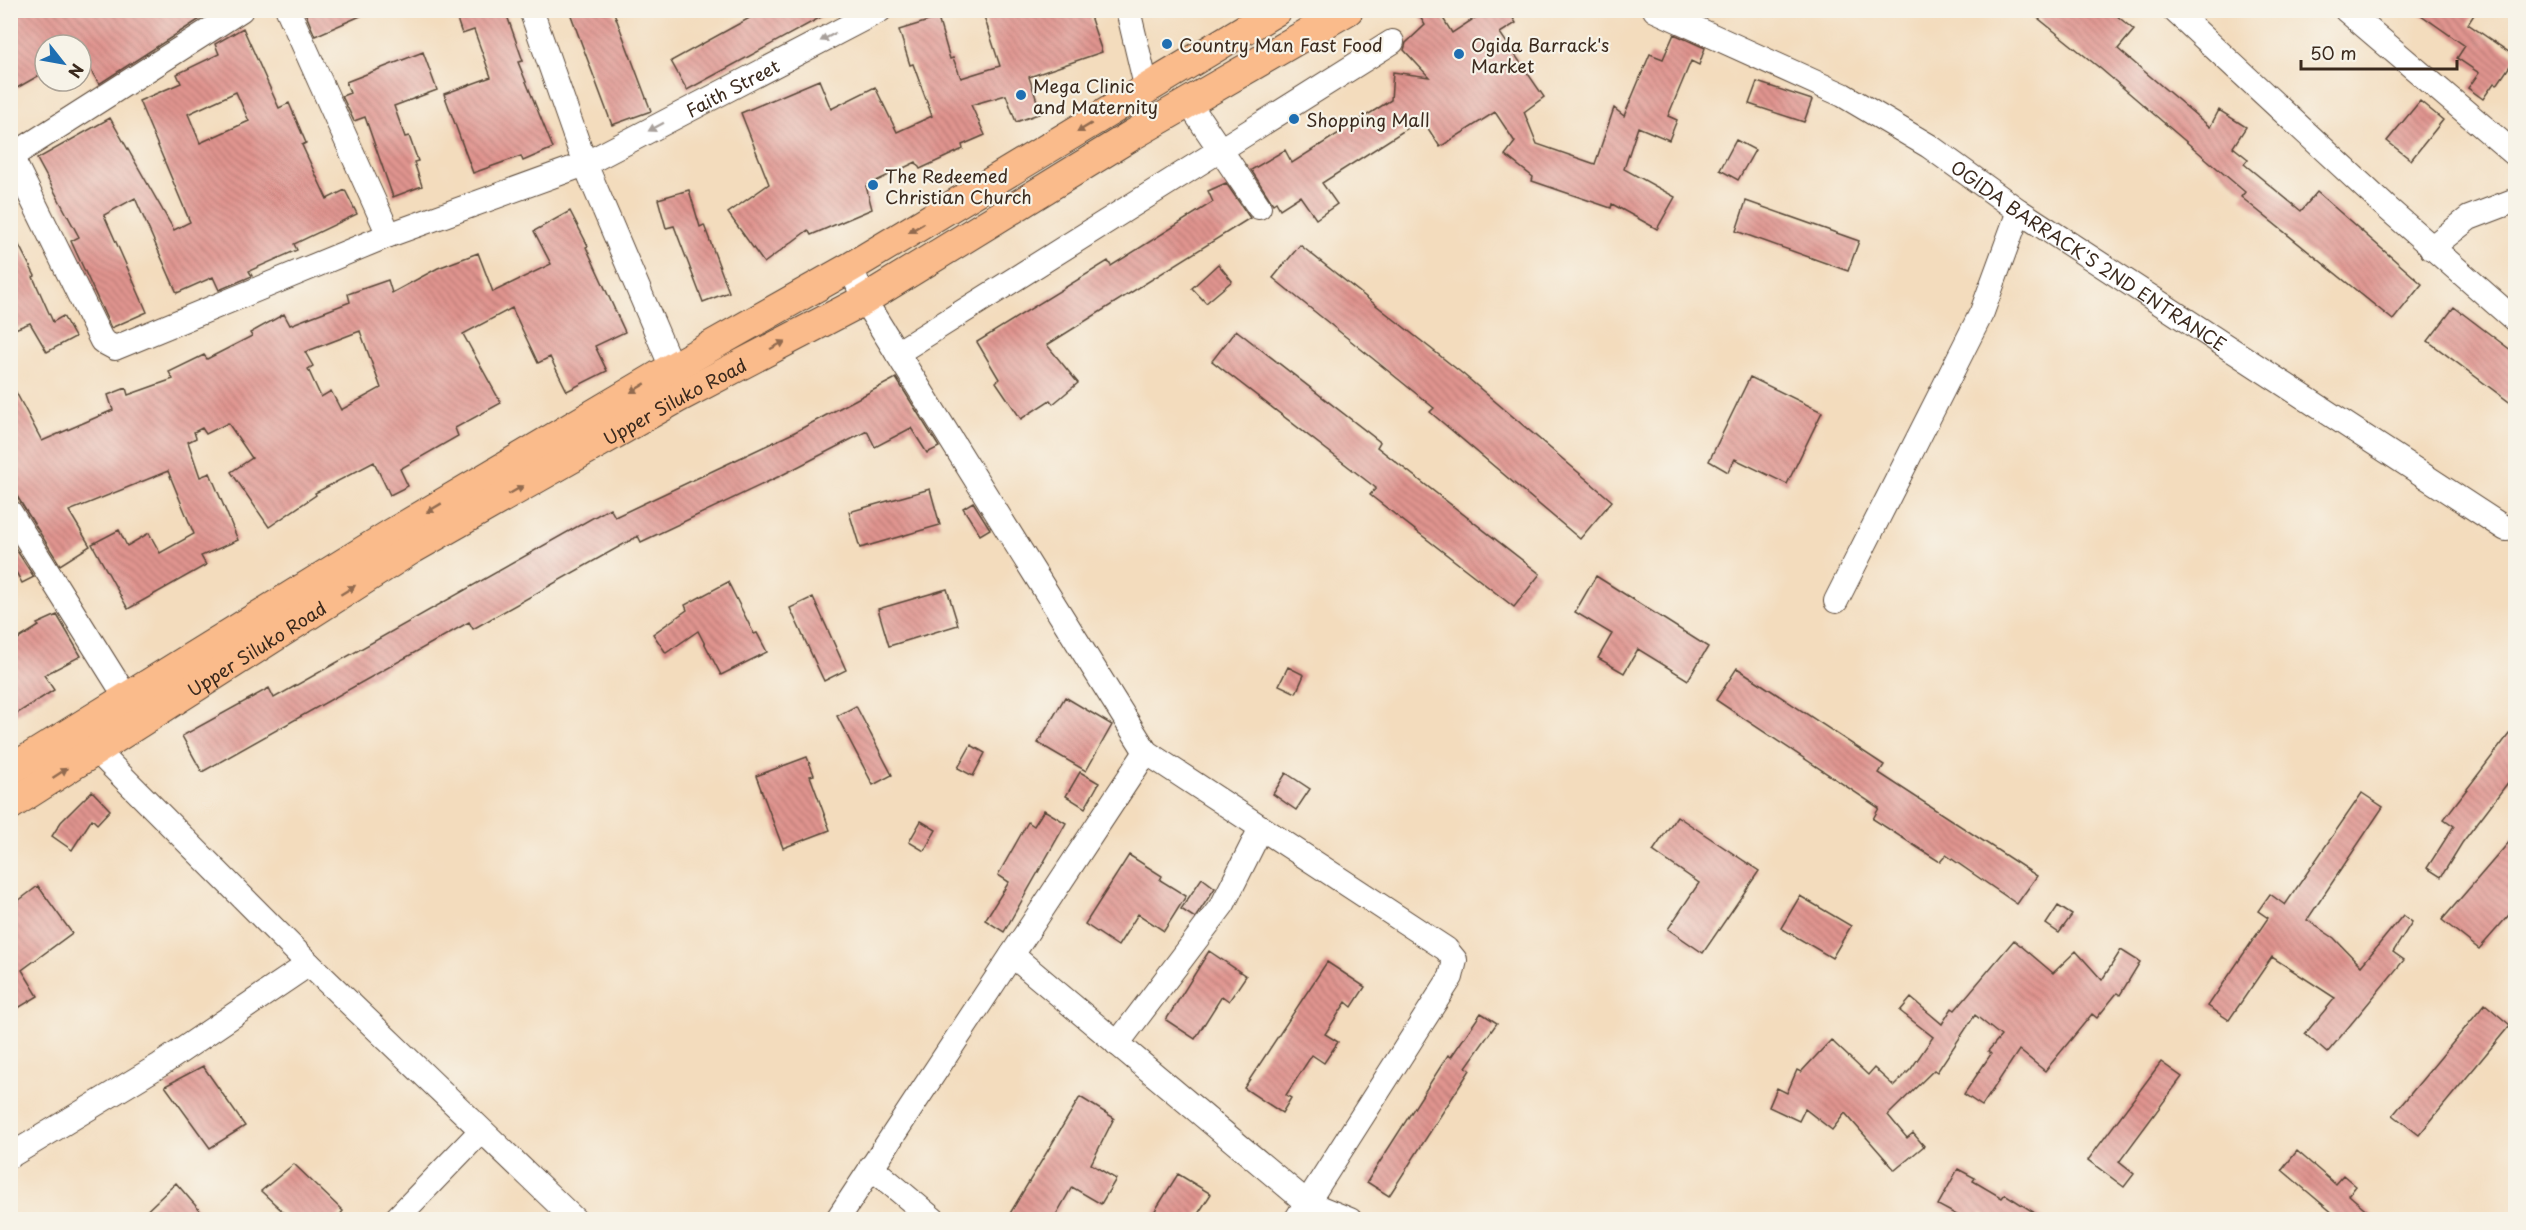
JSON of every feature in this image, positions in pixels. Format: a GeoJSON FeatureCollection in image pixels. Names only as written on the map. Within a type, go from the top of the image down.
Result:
{"type":"FeatureCollection","features":[{"type":"Feature","properties":{"kind":"main road","name":"Upper Siluko Road"},"geometry":{"type":"LineString","coordinates":[[10,770],[388,536],[672,368],[851,267],[1277,10]]}},
{"type":"Feature","properties":{"kind":"main road","name":"Upper Siluko Road"},"geometry":{"type":"LineString","coordinates":[[10,805],[411,550],[677,398],[864,300],[1188,102],[1348,10]]}},
{"type":"Feature","properties":{"kind":"street"},"geometry":{"type":"LineString","coordinates":[[11,155],[240,10]]}},
{"type":"Feature","properties":{"kind":"street"},"geometry":{"type":"LineString","coordinates":[[288,10],[389,235]]}},
{"type":"Feature","properties":{"kind":"street"},"geometry":{"type":"LineString","coordinates":[[531,10],[585,164],[672,368]]}},
{"type":"Feature","properties":{"kind":"street"},"geometry":{"type":"LineString","coordinates":[[1128,10],[1147,90]]}},
{"type":"Feature","properties":{"kind":"street","name":"OGIDA BARRACK'S 2ND ENTRANCE"},"geometry":{"type":"LineString","coordinates":[[1655,10],[1843,95],[1929,146],[2019,211],[2506,530]]}},
{"type":"Feature","properties":{"kind":"street"},"geometry":{"type":"LineString","coordinates":[[2174,10],[2431,248],[2516,321]]}},
{"type":"Feature","properties":{"kind":"street"},"geometry":{"type":"LineString","coordinates":[[2346,10],[2516,155]]}},
{"type":"Feature","properties":{"kind":"street","name":"Faith Street"},"geometry":{"type":"LineString","coordinates":[[11,155],[102,341],[116,348],[389,235],[585,164],[877,11]]}},
{"type":"Feature","properties":{"kind":"street"},"geometry":{"type":"LineString","coordinates":[[897,353],[1392,42]]}},
{"type":"Feature","properties":{"kind":"street"},"geometry":{"type":"LineString","coordinates":[[1188,102],[1259,207]]}},
{"type":"Feature","properties":{"kind":"street"},"geometry":{"type":"LineString","coordinates":[[2431,248],[2469,218],[2516,200]]}},
{"type":"Feature","properties":{"kind":"street"},"geometry":{"type":"LineString","coordinates":[[1836,601],[1982,312],[2019,211]]}},
{"type":"Feature","properties":{"kind":"street"},"geometry":{"type":"LineString","coordinates":[[851,267],[864,300],[1146,752],[1446,949],[1455,960],[1451,977],[1301,1211]]}},
{"type":"Feature","properties":{"kind":"street"},"geometry":{"type":"LineString","coordinates":[[10,512],[126,697]]}},
{"type":"Feature","properties":{"kind":"street"},"geometry":{"type":"LineString","coordinates":[[96,750],[309,964],[575,1220]]}},
{"type":"Feature","properties":{"kind":"street"},"geometry":{"type":"LineString","coordinates":[[837,1220],[1146,752]]}},
{"type":"Feature","properties":{"kind":"street"},"geometry":{"type":"LineString","coordinates":[[1117,1044],[1223,904],[1261,828]]}},
{"type":"Feature","properties":{"kind":"street"},"geometry":{"type":"LineString","coordinates":[[1012,955],[1117,1044],[1301,1211],[1350,1220]]}},
{"type":"Feature","properties":{"kind":"street"},"geometry":{"type":"LineString","coordinates":[[10,1156],[160,1065],[309,964]]}},
{"type":"Feature","properties":{"kind":"street"},"geometry":{"type":"LineString","coordinates":[[394,1220],[482,1131]]}},
{"type":"Feature","properties":{"kind":"street"},"geometry":{"type":"LineString","coordinates":[[871,1167],[934,1220]]}},
{"type":"Feature","properties":{"kind":"building"},"geometry":{"type":"Polygon","coordinates":[[[10,10],[214,10],[99,84],[93,74],[93,33],[33,33],[33,79],[10,92],[10,10]]]}},
{"type":"Feature","properties":{"kind":"building"},"geometry":{"type":"Polygon","coordinates":[[[304,10],[374,10],[315,36],[304,10]]]}},
{"type":"Feature","properties":{"kind":"building"},"geometry":{"type":"Polygon","coordinates":[[[454,10],[505,10],[523,61],[518,62],[553,148],[523,161],[521,156],[473,173],[444,94],[491,77],[474,30],[462,34],[454,10]]]}},
{"type":"Feature","properties":{"kind":"building"},"geometry":{"type":"Polygon","coordinates":[[[569,10],[613,10],[651,111],[612,125],[569,10]]]}},
{"type":"Feature","properties":{"kind":"building"},"geometry":{"type":"Polygon","coordinates":[[[764,10],[834,10],[687,90],[671,61],[764,10]]]}},
{"type":"Feature","properties":{"kind":"building"},"geometry":{"type":"Polygon","coordinates":[[[982,10],[1088,10],[1102,52],[1029,77],[1041,113],[1016,122],[1006,95],[971,105],[985,135],[962,145],[963,149],[920,169],[916,162],[866,186],[872,209],[811,235],[808,230],[764,263],[728,213],[769,184],[741,113],[819,80],[831,109],[875,87],[897,132],[932,116],[913,64],[910,65],[899,30],[938,18],[950,59],[953,58],[961,78],[1000,66],[982,10]]]}},
{"type":"Feature","properties":{"kind":"building"},"geometry":{"type":"Polygon","coordinates":[[[1416,10],[1438,10],[1452,33],[1487,10],[1508,10],[1516,23],[1500,33],[1544,97],[1524,112],[1537,144],[1595,164],[1614,108],[1624,116],[1650,54],[1663,59],[1674,34],[1705,48],[1699,65],[1691,61],[1668,116],[1677,120],[1669,140],[1638,127],[1624,169],[1675,197],[1657,229],[1612,204],[1611,208],[1532,181],[1533,177],[1505,155],[1515,142],[1495,112],[1440,147],[1422,119],[1322,183],[1337,204],[1316,219],[1300,196],[1280,209],[1276,202],[1273,204],[1251,170],[1285,150],[1292,163],[1391,100],[1393,72],[1429,77],[1404,50],[1406,43],[1425,25],[1416,10]]]}},
{"type":"Feature","properties":{"kind":"building"},"geometry":{"type":"Polygon","coordinates":[[[2028,10],[2110,10],[2134,30],[2118,49],[2210,127],[2219,110],[2246,127],[2233,147],[2248,159],[2244,164],[2301,211],[2317,192],[2422,284],[2393,320],[2241,197],[2245,192],[2028,10]]]}},
{"type":"Feature","properties":{"kind":"building"},"geometry":{"type":"Polygon","coordinates":[[[2414,10],[2477,10],[2468,24],[2516,57],[2497,85],[2494,83],[2483,99],[2468,88],[2479,73],[2457,58],[2465,46],[2414,10]]]}},
{"type":"Feature","properties":{"kind":"building"},"geometry":{"type":"Polygon","coordinates":[[[243,28],[279,108],[289,103],[306,143],[302,145],[327,199],[345,190],[357,214],[294,244],[297,250],[249,271],[252,276],[219,290],[213,277],[177,293],[135,198],[104,215],[147,312],[111,328],[71,241],[79,237],[37,159],[110,118],[174,230],[190,222],[139,101],[181,83],[177,74],[219,54],[215,44],[243,28]],[[236,92],[188,114],[200,143],[249,121],[236,92]]]}},
{"type":"Feature","properties":{"kind":"building"},"geometry":{"type":"Polygon","coordinates":[[[423,52],[437,90],[394,106],[405,137],[409,136],[418,161],[414,162],[422,186],[393,197],[365,117],[354,121],[342,96],[350,93],[346,82],[423,52]]]}},
{"type":"Feature","properties":{"kind":"building"},"geometry":{"type":"Polygon","coordinates":[[[1757,82],[1812,100],[1804,122],[1749,104],[1757,82]]]}},
{"type":"Feature","properties":{"kind":"building"},"geometry":{"type":"Polygon","coordinates":[[[2420,101],[2443,120],[2411,160],[2387,141],[2420,101]]]}},
{"type":"Feature","properties":{"kind":"building"},"geometry":{"type":"Polygon","coordinates":[[[1736,140],[1755,150],[1738,180],[1720,170],[1736,140]]]}},
{"type":"Feature","properties":{"kind":"building"},"geometry":{"type":"Polygon","coordinates":[[[1226,183],[1250,218],[1047,345],[1078,383],[1053,404],[1050,400],[1021,419],[996,382],[999,379],[977,342],[1108,261],[1111,266],[1213,202],[1208,191],[1226,183]]]}},
{"type":"Feature","properties":{"kind":"building"},"geometry":{"type":"Polygon","coordinates":[[[689,190],[700,227],[704,225],[729,292],[703,302],[674,226],[666,228],[658,199],[689,190]]]}},
{"type":"Feature","properties":{"kind":"building"},"geometry":{"type":"Polygon","coordinates":[[[1746,201],[1859,241],[1848,271],[1736,231],[1746,201]]]}},
{"type":"Feature","properties":{"kind":"building"},"geometry":{"type":"Polygon","coordinates":[[[570,211],[588,246],[586,247],[625,332],[595,346],[607,371],[567,391],[550,357],[538,363],[512,308],[463,334],[501,403],[455,428],[458,436],[400,469],[408,486],[390,495],[374,462],[315,493],[316,495],[269,527],[231,472],[252,458],[228,423],[206,434],[202,428],[194,432],[196,438],[188,442],[200,477],[210,473],[238,540],[201,556],[206,565],[128,609],[92,544],[119,530],[127,546],[149,533],[160,553],[194,534],[168,471],[69,511],[90,546],[60,565],[10,485],[10,381],[42,441],[113,410],[108,395],[126,388],[128,395],[173,379],[169,372],[204,355],[207,359],[252,336],[250,333],[284,314],[290,325],[350,302],[348,294],[388,280],[392,293],[438,268],[478,253],[493,292],[551,264],[534,231],[570,211]],[[360,331],[305,352],[313,366],[308,369],[321,397],[331,391],[341,410],[381,388],[360,331]]]}},
{"type":"Feature","properties":{"kind":"building"},"geometry":{"type":"Polygon","coordinates":[[[10,228],[35,276],[33,277],[53,322],[63,316],[75,337],[47,352],[30,323],[10,331],[10,228]]]}},
{"type":"Feature","properties":{"kind":"building"},"geometry":{"type":"Polygon","coordinates":[[[1300,245],[1463,374],[1612,501],[1580,539],[1430,412],[1434,408],[1273,278],[1300,245]]]}},
{"type":"Feature","properties":{"kind":"building"},"geometry":{"type":"Polygon","coordinates":[[[1218,264],[1232,281],[1206,303],[1192,288],[1218,264]]]}},
{"type":"Feature","properties":{"kind":"building"},"geometry":{"type":"Polygon","coordinates":[[[2454,307],[2516,354],[2516,407],[2428,341],[2454,307]]]}},
{"type":"Feature","properties":{"kind":"building"},"geometry":{"type":"Polygon","coordinates":[[[1236,330],[1380,442],[1377,447],[1540,574],[1514,607],[1370,495],[1376,488],[1212,361],[1236,330]]]}},
{"type":"Feature","properties":{"kind":"building"},"geometry":{"type":"Polygon","coordinates":[[[1750,377],[1822,412],[1787,484],[1735,459],[1728,472],[1709,461],[1750,377]]]}},
{"type":"Feature","properties":{"kind":"building"},"geometry":{"type":"Polygon","coordinates":[[[896,378],[939,447],[927,453],[911,428],[875,447],[867,431],[782,475],[641,542],[638,536],[473,629],[469,622],[202,772],[182,736],[269,688],[274,698],[610,508],[615,517],[791,434],[896,378]]]}},
{"type":"Feature","properties":{"kind":"building"},"geometry":{"type":"Polygon","coordinates":[[[930,489],[940,525],[860,548],[849,512],[930,489]]]}},
{"type":"Feature","properties":{"kind":"building"},"geometry":{"type":"Polygon","coordinates":[[[973,502],[990,529],[980,535],[963,508],[973,502]]]}},
{"type":"Feature","properties":{"kind":"building"},"geometry":{"type":"Polygon","coordinates":[[[10,540],[34,577],[22,583],[10,561],[10,540]]]}},
{"type":"Feature","properties":{"kind":"building"},"geometry":{"type":"Polygon","coordinates":[[[1596,576],[1708,647],[1688,680],[1638,649],[1624,673],[1598,658],[1612,634],[1575,612],[1596,576]]]}},
{"type":"Feature","properties":{"kind":"building"},"geometry":{"type":"Polygon","coordinates":[[[728,582],[754,634],[757,633],[767,652],[721,675],[698,631],[666,653],[653,634],[687,610],[685,605],[728,582]]]}},
{"type":"Feature","properties":{"kind":"building"},"geometry":{"type":"Polygon","coordinates":[[[947,589],[958,625],[889,646],[878,609],[947,589]]]}},
{"type":"Feature","properties":{"kind":"building"},"geometry":{"type":"Polygon","coordinates":[[[813,597],[846,670],[824,681],[790,608],[813,597]]]}},
{"type":"Feature","properties":{"kind":"building"},"geometry":{"type":"Polygon","coordinates":[[[57,615],[81,656],[44,675],[54,690],[10,718],[10,644],[39,626],[37,624],[57,615]]]}},
{"type":"Feature","properties":{"kind":"building"},"geometry":{"type":"Polygon","coordinates":[[[1288,667],[1304,675],[1296,693],[1279,685],[1288,667]]]}},
{"type":"Feature","properties":{"kind":"building"},"geometry":{"type":"Polygon","coordinates":[[[1737,668],[1884,765],[1879,773],[2037,876],[2017,904],[1946,855],[1940,862],[1873,819],[1879,808],[1716,700],[1737,668]]]}},
{"type":"Feature","properties":{"kind":"building"},"geometry":{"type":"Polygon","coordinates":[[[1065,697],[1112,725],[1086,771],[1038,743],[1065,697]]]}},
{"type":"Feature","properties":{"kind":"building"},"geometry":{"type":"Polygon","coordinates":[[[856,706],[892,775],[873,785],[837,716],[856,706]]]}},
{"type":"Feature","properties":{"kind":"building"},"geometry":{"type":"Polygon","coordinates":[[[2516,725],[2516,772],[2462,843],[2441,877],[2427,868],[2454,826],[2444,819],[2516,725]]]}},
{"type":"Feature","properties":{"kind":"building"},"geometry":{"type":"Polygon","coordinates":[[[971,745],[985,753],[973,776],[958,768],[971,745]]]}},
{"type":"Feature","properties":{"kind":"building"},"geometry":{"type":"Polygon","coordinates":[[[807,757],[814,775],[810,776],[830,830],[783,848],[756,776],[807,757]]]}},
{"type":"Feature","properties":{"kind":"building"},"geometry":{"type":"Polygon","coordinates":[[[1080,772],[1099,783],[1085,808],[1066,796],[1080,772]]]}},
{"type":"Feature","properties":{"kind":"building"},"geometry":{"type":"Polygon","coordinates":[[[1286,773],[1310,789],[1296,810],[1273,794],[1286,773]]]}},
{"type":"Feature","properties":{"kind":"building"},"geometry":{"type":"Polygon","coordinates":[[[92,791],[110,810],[97,824],[92,819],[72,850],[52,836],[61,822],[92,791]]]}},
{"type":"Feature","properties":{"kind":"building"},"geometry":{"type":"Polygon","coordinates":[[[2362,793],[2383,807],[2307,920],[2334,938],[2361,966],[2403,915],[2412,922],[2393,952],[2404,960],[2327,1053],[2305,1034],[2335,998],[2272,957],[2229,1020],[2208,1006],[2268,918],[2258,911],[2270,894],[2285,905],[2362,793]]]}},
{"type":"Feature","properties":{"kind":"building"},"geometry":{"type":"Polygon","coordinates":[[[1044,810],[1066,823],[1004,932],[985,920],[1009,882],[998,875],[1028,822],[1034,826],[1044,810]]]}},
{"type":"Feature","properties":{"kind":"building"},"geometry":{"type":"Polygon","coordinates":[[[1677,816],[1759,871],[1703,953],[1668,929],[1699,883],[1653,851],[1677,816]]]}},
{"type":"Feature","properties":{"kind":"building"},"geometry":{"type":"Polygon","coordinates":[[[921,821],[936,830],[924,851],[909,842],[921,821]]]}},
{"type":"Feature","properties":{"kind":"building"},"geometry":{"type":"Polygon","coordinates":[[[2516,834],[2516,907],[2479,949],[2442,920],[2516,834]]]}},
{"type":"Feature","properties":{"kind":"building"},"geometry":{"type":"Polygon","coordinates":[[[1129,855],[1162,876],[1160,880],[1186,896],[1164,931],[1138,914],[1118,946],[1085,924],[1129,855]]]}},
{"type":"Feature","properties":{"kind":"building"},"geometry":{"type":"Polygon","coordinates":[[[1202,878],[1215,888],[1195,918],[1181,909],[1202,878]]]}},
{"type":"Feature","properties":{"kind":"building"},"geometry":{"type":"Polygon","coordinates":[[[38,886],[72,933],[22,970],[38,996],[10,1013],[10,907],[38,886]]]}},
{"type":"Feature","properties":{"kind":"building"},"geometry":{"type":"Polygon","coordinates":[[[1800,896],[1851,926],[1832,958],[1781,928],[1800,896]]]}},
{"type":"Feature","properties":{"kind":"building"},"geometry":{"type":"Polygon","coordinates":[[[2058,906],[2072,915],[2059,933],[2046,924],[2058,906]]]}},
{"type":"Feature","properties":{"kind":"building"},"geometry":{"type":"Polygon","coordinates":[[[2014,940],[2053,973],[2076,951],[2102,980],[2121,950],[2140,962],[2120,995],[2117,993],[2097,1018],[2092,1014],[2045,1071],[2019,1050],[1982,1106],[1964,1094],[1991,1054],[1988,1051],[2001,1036],[1975,1015],[1937,1072],[1934,1070],[1888,1115],[1907,1138],[1913,1133],[1924,1146],[1895,1170],[1845,1113],[1832,1130],[1805,1109],[1799,1121],[1769,1107],[1777,1088],[1787,1093],[1797,1070],[1801,1072],[1831,1040],[1868,1075],[1874,1068],[1894,1086],[1911,1069],[1933,1037],[1900,1011],[1911,998],[1942,1024],[1952,1008],[1955,1010],[2014,940]]]}},
{"type":"Feature","properties":{"kind":"building"},"geometry":{"type":"Polygon","coordinates":[[[1209,951],[1246,976],[1229,1001],[1222,996],[1195,1039],[1166,1020],[1209,951]]]}},
{"type":"Feature","properties":{"kind":"building"},"geometry":{"type":"Polygon","coordinates":[[[1327,962],[1365,987],[1352,1007],[1346,1002],[1325,1034],[1338,1042],[1324,1063],[1312,1055],[1286,1095],[1291,1098],[1282,1113],[1244,1088],[1327,962]]]}},
{"type":"Feature","properties":{"kind":"building"},"geometry":{"type":"Polygon","coordinates":[[[2485,1004],[2510,1025],[2419,1135],[2393,1115],[2485,1004]]]}},
{"type":"Feature","properties":{"kind":"building"},"geometry":{"type":"Polygon","coordinates":[[[1481,1013],[1497,1023],[1466,1067],[1470,1070],[1389,1196],[1367,1182],[1448,1055],[1451,1057],[1481,1013]]]}},
{"type":"Feature","properties":{"kind":"building"},"geometry":{"type":"Polygon","coordinates":[[[2161,1062],[2182,1077],[2119,1162],[2134,1174],[2124,1187],[2088,1160],[2161,1062]]]}},
{"type":"Feature","properties":{"kind":"building"},"geometry":{"type":"Polygon","coordinates":[[[203,1066],[245,1126],[210,1148],[165,1086],[203,1066]]]}},
{"type":"Feature","properties":{"kind":"building"},"geometry":{"type":"Polygon","coordinates":[[[1080,1097],[1114,1118],[1091,1164],[1116,1179],[1101,1204],[1072,1187],[1053,1220],[1006,1220],[1080,1097]]]}},
{"type":"Feature","properties":{"kind":"building"},"geometry":{"type":"Polygon","coordinates":[[[2297,1151],[2335,1184],[2343,1175],[2356,1186],[2349,1195],[2378,1220],[2341,1220],[2282,1170],[2297,1151]]]}},
{"type":"Feature","properties":{"kind":"building"},"geometry":{"type":"Polygon","coordinates":[[[294,1164],[343,1211],[336,1220],[292,1220],[261,1191],[294,1164]]]}},
{"type":"Feature","properties":{"kind":"building"},"geometry":{"type":"Polygon","coordinates":[[[1958,1169],[1975,1178],[1973,1181],[2002,1198],[2005,1194],[2046,1220],[1992,1220],[1981,1213],[1978,1220],[1966,1220],[1938,1205],[1958,1169]]]}},
{"type":"Feature","properties":{"kind":"building"},"geometry":{"type":"Polygon","coordinates":[[[1178,1174],[1211,1194],[1194,1220],[1149,1220],[1178,1174]]]}},
{"type":"Feature","properties":{"kind":"building"},"geometry":{"type":"Polygon","coordinates":[[[176,1183],[208,1220],[137,1220],[176,1183]]]}},
{"type":"Feature","properties":{"kind":"place","name":"Country Man Fast Food"},"geometry":{"type":"Point","coordinates":[1167,44]}},
{"type":"Feature","properties":{"kind":"place","name":"Ogida Barrack's Market"},"geometry":{"type":"Point","coordinates":[1459,54]}},
{"type":"Feature","properties":{"kind":"place","name":"Mega Clinic and Maternity"},"geometry":{"type":"Point","coordinates":[1021,95]}},
{"type":"Feature","properties":{"kind":"place","name":"Shopping Mall"},"geometry":{"type":"Point","coordinates":[1294,119]}},
{"type":"Feature","properties":{"kind":"place","name":"The Redeemed Christian Church"},"geometry":{"type":"Point","coordinates":[873,185]}}]}
